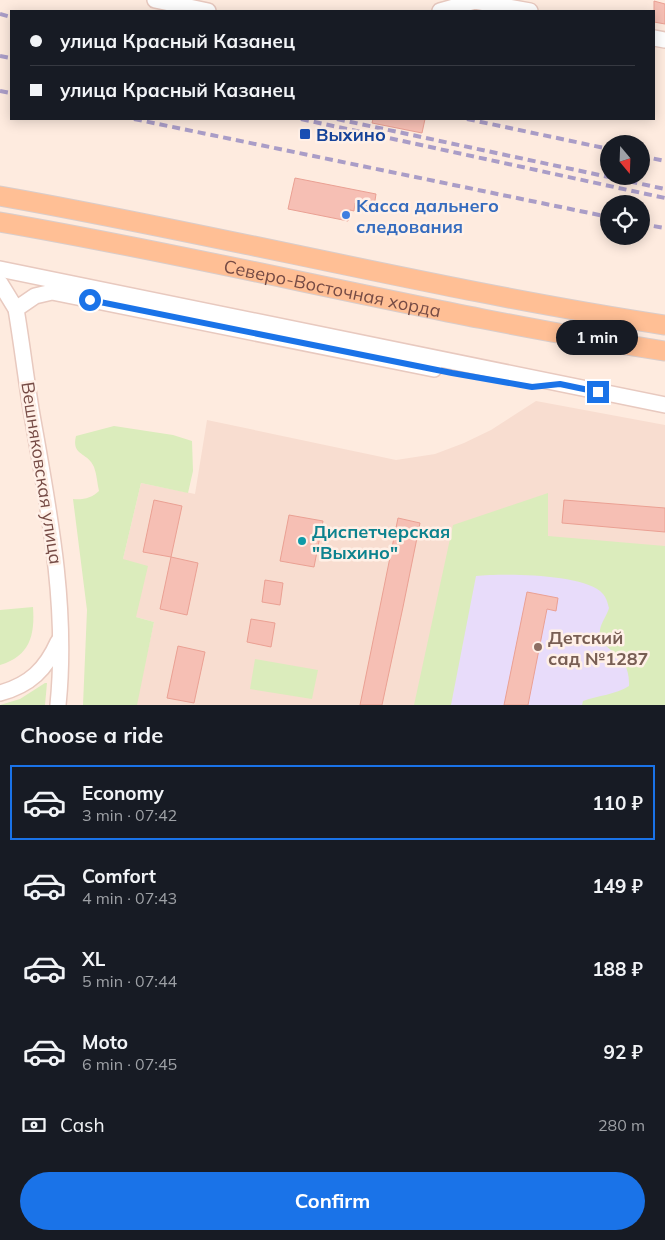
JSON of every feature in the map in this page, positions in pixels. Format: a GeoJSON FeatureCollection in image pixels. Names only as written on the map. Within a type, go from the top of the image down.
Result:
{"type":"FeatureCollection","features":[{"type":"Feature","properties":{"kind":"main road","name":"Северо-Восточная хорда"},"geometry":{"type":"LineString","coordinates":[[0,196],[128,219],[436,284],[665,325]]}},
{"type":"Feature","properties":{"kind":"main road","name":"Северо-Восточная хорда"},"geometry":{"type":"LineString","coordinates":[[0,222],[460,316],[665,351]]}},
{"type":"Feature","properties":{"kind":"street"},"geometry":{"type":"LineString","coordinates":[[155,0],[203,10]]}},
{"type":"Feature","properties":{"kind":"street"},"geometry":{"type":"LineString","coordinates":[[444,10],[475,2],[524,10]]}},
{"type":"Feature","properties":{"kind":"street"},"geometry":{"type":"LineString","coordinates":[[0,269],[665,405]]}},
{"type":"Feature","properties":{"kind":"street","name":"Вешняковская улица"},"geometry":{"type":"LineString","coordinates":[[0,283],[16,309],[53,533],[59,586],[58,705]]}},
{"type":"Feature","properties":{"kind":"street"},"geometry":{"type":"LineString","coordinates":[[16,309],[35,296],[52,292],[452,373],[532,387],[560,384]]}},
{"type":"Feature","properties":{"kind":"street","name":"Вешняковская улица"},"geometry":{"type":"LineString","coordinates":[[0,693],[23,684],[49,663],[60,638]]}},
{"type":"Feature","properties":{"kind":"shaded area"},"geometry":{"type":"Polygon","coordinates":[[[536,401],[665,425],[665,705],[136,705],[154,622],[136,617],[123,559],[141,483],[195,494],[207,420],[396,460],[435,454],[464,443],[491,430],[536,401]]]}},
{"type":"Feature","properties":{"kind":"shaded area","name":"Детский сад №1287"},"geometry":{"type":"Polygon","coordinates":[[[455,556],[647,590],[626,705],[429,705],[455,556]]]}},
{"type":"Feature","properties":{"kind":"green space"},"geometry":{"type":"Polygon","coordinates":[[[114,426],[173,435],[192,441],[193,471],[188,493],[141,483],[123,559],[148,566],[136,617],[154,622],[137,705],[83,705],[87,610],[73,499],[87,498],[99,491],[94,467],[78,451],[75,442],[76,436],[114,426]]]}},
{"type":"Feature","properties":{"kind":"green space"},"geometry":{"type":"Polygon","coordinates":[[[548,493],[548,536],[665,546],[665,705],[582,705],[583,701],[629,686],[625,665],[603,643],[600,637],[600,630],[609,608],[605,597],[600,591],[590,585],[576,581],[541,576],[504,575],[476,576],[451,705],[414,705],[453,525],[548,493]]]}},
{"type":"Feature","properties":{"kind":"green space"},"geometry":{"type":"Polygon","coordinates":[[[33,607],[33,627],[28,643],[18,656],[0,665],[0,610],[33,607]]]}},
{"type":"Feature","properties":{"kind":"green space"},"geometry":{"type":"Polygon","coordinates":[[[255,659],[318,670],[312,699],[250,689],[255,659]]]}},
{"type":"Feature","properties":{"kind":"green space"},"geometry":{"type":"Polygon","coordinates":[[[47,683],[45,705],[0,705],[20,699],[47,683]]]}},
{"type":"Feature","properties":{"kind":"building"},"geometry":{"type":"Polygon","coordinates":[[[654,1],[665,4],[665,24],[655,22],[654,1]]]}},
{"type":"Feature","properties":{"kind":"building"},"geometry":{"type":"Polygon","coordinates":[[[373,120],[425,120],[422,133],[372,123],[373,120]]]}},
{"type":"Feature","properties":{"kind":"building"},"geometry":{"type":"Polygon","coordinates":[[[295,178],[376,194],[374,207],[355,203],[354,211],[350,210],[348,221],[288,209],[295,178]]]}},
{"type":"Feature","properties":{"kind":"building"},"geometry":{"type":"Polygon","coordinates":[[[154,500],[182,506],[171,557],[143,552],[154,500]]]}},
{"type":"Feature","properties":{"kind":"building"},"geometry":{"type":"Polygon","coordinates":[[[564,500],[665,508],[665,532],[562,523],[564,500]]]}},
{"type":"Feature","properties":{"kind":"building","name":"Диспетчерская \"Выхино\""},"geometry":{"type":"Polygon","coordinates":[[[289,515],[323,521],[314,567],[280,561],[289,515]]]}},
{"type":"Feature","properties":{"kind":"building"},"geometry":{"type":"Polygon","coordinates":[[[398,518],[420,523],[403,607],[382,705],[360,705],[398,518]]]}},
{"type":"Feature","properties":{"kind":"building"},"geometry":{"type":"Polygon","coordinates":[[[171,557],[198,563],[187,615],[160,609],[171,557]]]}},
{"type":"Feature","properties":{"kind":"building"},"geometry":{"type":"Polygon","coordinates":[[[265,580],[283,583],[280,605],[262,602],[265,580]]]}},
{"type":"Feature","properties":{"kind":"building"},"geometry":{"type":"Polygon","coordinates":[[[527,592],[558,598],[556,611],[547,609],[528,705],[504,705],[527,592]]]}},
{"type":"Feature","properties":{"kind":"building"},"geometry":{"type":"Polygon","coordinates":[[[251,619],[275,623],[271,647],[247,642],[251,619]]]}},
{"type":"Feature","properties":{"kind":"building"},"geometry":{"type":"Polygon","coordinates":[[[178,646],[205,652],[194,703],[167,698],[178,646]]]}},
{"type":"Feature","properties":{"kind":"railway"},"geometry":{"type":"LineString","coordinates":[[0,14],[10,17]]}},
{"type":"Feature","properties":{"kind":"railway"},"geometry":{"type":"LineString","coordinates":[[0,56],[10,58]]}},
{"type":"Feature","properties":{"kind":"railway"},"geometry":{"type":"LineString","coordinates":[[0,91],[10,93]]}},
{"type":"Feature","properties":{"kind":"railway"},"geometry":{"type":"LineString","coordinates":[[139,120],[600,215]]}},
{"type":"Feature","properties":{"kind":"railway"},"geometry":{"type":"LineString","coordinates":[[306,120],[665,198]]}},
{"type":"Feature","properties":{"kind":"railway"},"geometry":{"type":"LineString","coordinates":[[342,120],[665,189]]}},
{"type":"Feature","properties":{"kind":"railway"},"geometry":{"type":"LineString","coordinates":[[472,120],[600,147]]}},
{"type":"Feature","properties":{"kind":"railway"},"geometry":{"type":"LineString","coordinates":[[650,158],[665,161]]}},
{"type":"Feature","properties":{"kind":"railway"},"geometry":{"type":"LineString","coordinates":[[650,226],[665,228]]}},
{"type":"Feature","properties":{"kind":"place","name":"Выхино"},"geometry":{"type":"Point","coordinates":[305,134]}},
{"type":"Feature","properties":{"kind":"place","name":"Kасса дальнего следования"},"geometry":{"type":"Point","coordinates":[346,215]}},
{"type":"Feature","properties":{"kind":"place","name":"Диспетчерская \"Выхино\""},"geometry":{"type":"Point","coordinates":[302,541]}},
{"type":"Feature","properties":{"kind":"place","name":"Детский сад №1287"},"geometry":{"type":"Point","coordinates":[538,647]}},
{"type":"Feature","properties":{"kind":"route"},"geometry":{"type":"LineString","coordinates":[[90,300],[452,373],[532,387],[560,384],[598,392]]}}]}
